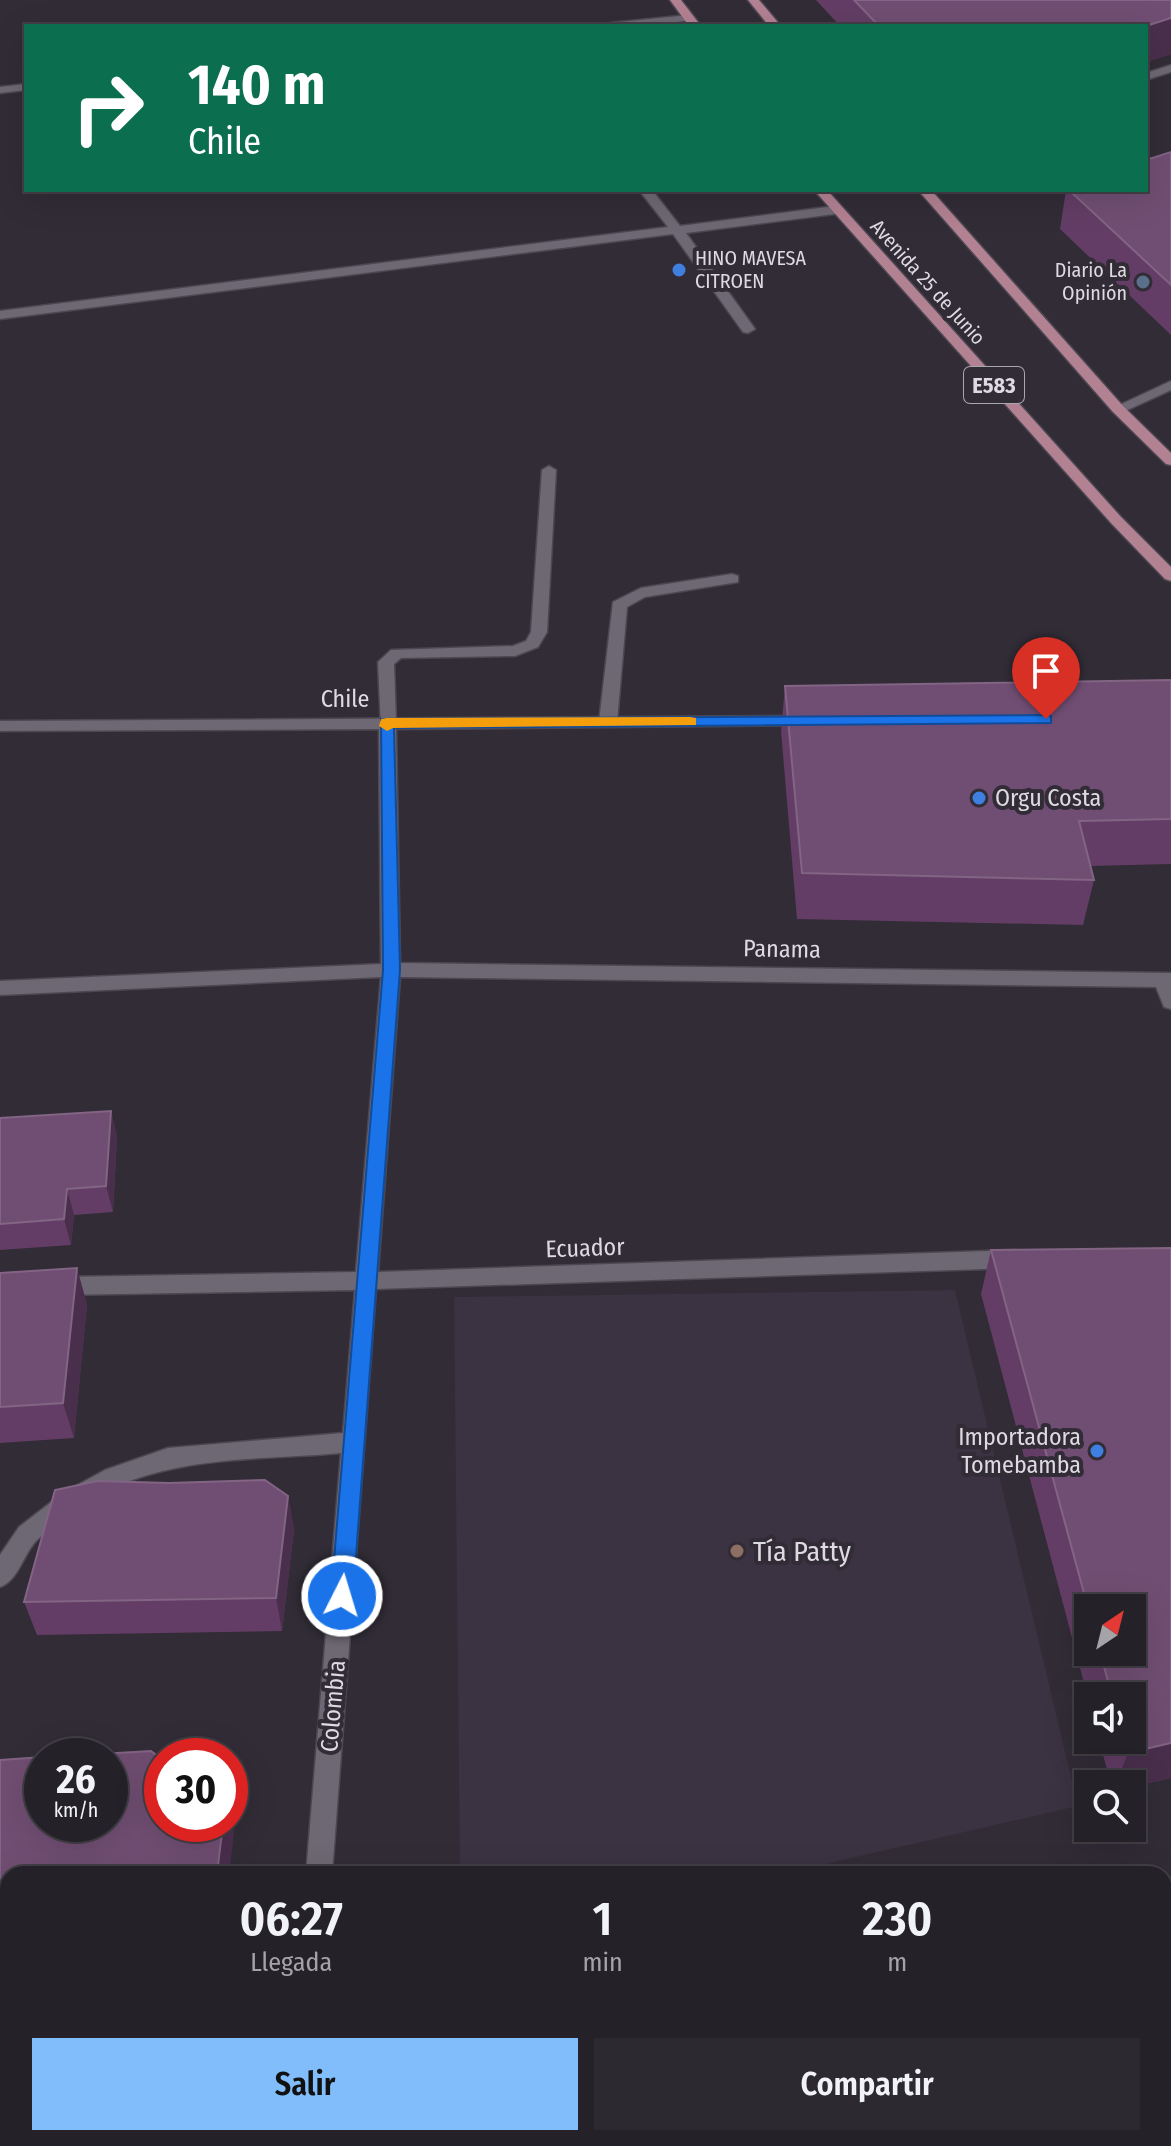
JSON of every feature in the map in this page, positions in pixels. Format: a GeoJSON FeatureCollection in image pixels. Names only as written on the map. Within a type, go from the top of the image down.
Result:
{"type":"FeatureCollection","features":[{"type":"Feature","properties":{"kind":"main road"},"geometry":{"type":"LineString","coordinates":[[675,0],[692,22]]}},
{"type":"Feature","properties":{"kind":"main road"},"geometry":{"type":"LineString","coordinates":[[753,0],[773,24]]}},
{"type":"Feature","properties":{"kind":"main road","name":"Avenida 25 de Junio"},"geometry":{"type":"LineString","coordinates":[[822,192],[1171,576]]}},
{"type":"Feature","properties":{"kind":"main road"},"geometry":{"type":"LineString","coordinates":[[926,192],[1118,409],[1171,461]]}},
{"type":"Feature","properties":{"kind":"street"},"geometry":{"type":"LineString","coordinates":[[651,24],[692,22]]}},
{"type":"Feature","properties":{"kind":"street"},"geometry":{"type":"LineString","coordinates":[[1148,76],[1171,68]]}},
{"type":"Feature","properties":{"kind":"street"},"geometry":{"type":"LineString","coordinates":[[0,90],[24,87]]}},
{"type":"Feature","properties":{"kind":"street"},"geometry":{"type":"LineString","coordinates":[[647,192],[748,329]]}},
{"type":"Feature","properties":{"kind":"street"},"geometry":{"type":"LineString","coordinates":[[0,315],[835,210]]}},
{"type":"Feature","properties":{"kind":"street"},"geometry":{"type":"LineString","coordinates":[[1118,409],[1171,385]]}},
{"type":"Feature","properties":{"kind":"street","name":"Colombia"},"geometry":{"type":"LineString","coordinates":[[320,1866],[391,970],[386,662],[397,653],[515,651],[532,644],[539,632],[549,470]]}},
{"type":"Feature","properties":{"kind":"street"},"geometry":{"type":"LineString","coordinates":[[608,722],[619,605],[641,593],[732,579]]}},
{"type":"Feature","properties":{"kind":"street","name":"Chile"},"geometry":{"type":"LineString","coordinates":[[0,726],[827,721]]}},
{"type":"Feature","properties":{"kind":"street","name":"Panama"},"geometry":{"type":"LineString","coordinates":[[0,988],[391,970],[1167,980]]}},
{"type":"Feature","properties":{"kind":"street"},"geometry":{"type":"LineString","coordinates":[[1167,980],[1171,1002]]}},
{"type":"Feature","properties":{"kind":"street","name":"Ecuador"},"geometry":{"type":"LineString","coordinates":[[0,1287],[366,1281],[1045,1258]]}},
{"type":"Feature","properties":{"kind":"street"},"geometry":{"type":"LineString","coordinates":[[0,1576],[27,1534],[71,1500],[113,1477],[168,1458],[355,1442]]}},
{"type":"Feature","properties":{"kind":"shaded area","name":"Tía Patty"},"geometry":{"type":"Polygon","coordinates":[[[955,1290],[1074,1789],[1074,1807],[817,1866],[460,1866],[454,1297],[955,1290]]]}},
{"type":"Feature","properties":{"kind":"building"},"geometry":{"type":"Polygon","coordinates":[[[854,0],[1171,0],[1171,18],[1148,25],[877,24],[854,0]]]}},
{"type":"Feature","properties":{"kind":"building"},"geometry":{"type":"Polygon","coordinates":[[[1171,152],[1171,285],[1071,192],[1148,192],[1148,159],[1171,152]]]}},
{"type":"Feature","properties":{"kind":"building","name":"Orgu Costa"},"geometry":{"type":"Polygon","coordinates":[[[1171,680],[1171,819],[1079,821],[1094,880],[802,873],[785,686],[1171,680]]]}},
{"type":"Feature","properties":{"kind":"building"},"geometry":{"type":"Polygon","coordinates":[[[111,1111],[106,1186],[67,1189],[64,1219],[0,1224],[0,1118],[111,1111]]]}},
{"type":"Feature","properties":{"kind":"building","name":"Importadora Tomebamba"},"geometry":{"type":"Polygon","coordinates":[[[1171,1248],[1171,1743],[1146,1749],[1146,1682],[1108,1682],[1104,1666],[1146,1666],[1146,1594],[1084,1594],[991,1250],[1171,1248]]]}},
{"type":"Feature","properties":{"kind":"building"},"geometry":{"type":"Polygon","coordinates":[[[77,1268],[63,1403],[0,1407],[0,1273],[77,1268]]]}},
{"type":"Feature","properties":{"kind":"building"},"geometry":{"type":"Polygon","coordinates":[[[265,1480],[288,1496],[276,1598],[24,1602],[55,1490],[97,1481],[169,1483],[265,1480]]]}},
{"type":"Feature","properties":{"kind":"building"},"geometry":{"type":"Polygon","coordinates":[[[144,1751],[144,1842],[221,1842],[218,1866],[0,1866],[0,1760],[24,1758],[24,1842],[128,1842],[128,1752],[144,1751]]]}},
{"type":"Feature","properties":{"kind":"slow traffic"},"geometry":{"type":"LineString","coordinates":[[387,726],[387,723],[690,721]]}},
{"type":"Feature","properties":{"kind":"place","name":"HINO MAVESA CITROEN"},"geometry":{"type":"Point","coordinates":[679,270]}},
{"type":"Feature","properties":{"kind":"place","name":"Diario La Opinión"},"geometry":{"type":"Point","coordinates":[1143,282]}},
{"type":"Feature","properties":{"kind":"place","name":"Orgu Costa"},"geometry":{"type":"Point","coordinates":[979,798]}},
{"type":"Feature","properties":{"kind":"place","name":"Importadora Tomebamba"},"geometry":{"type":"Point","coordinates":[1097,1451]}},
{"type":"Feature","properties":{"kind":"place","name":"Tía Patty"},"geometry":{"type":"Point","coordinates":[737,1551]}},
{"type":"Feature","properties":{"kind":"route"},"geometry":{"type":"LineString","coordinates":[[342,1596],[391,970],[387,723],[1046,719]]}}]}
